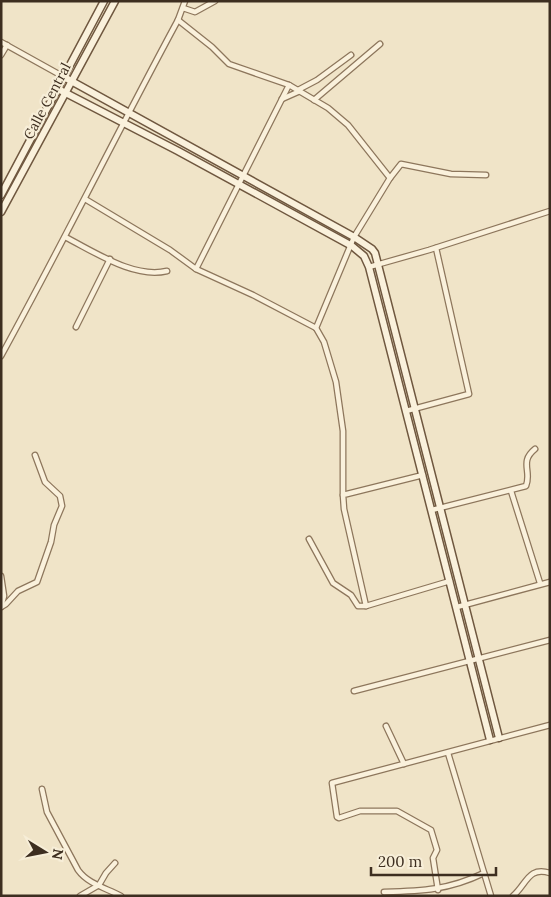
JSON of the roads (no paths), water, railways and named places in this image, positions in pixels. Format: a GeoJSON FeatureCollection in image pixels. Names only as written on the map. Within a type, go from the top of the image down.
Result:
{"type":"FeatureCollection","features":[{"type":"Feature","properties":{"kind":"street","name":"Calle Central"},"geometry":{"type":"LineString","coordinates":[[1,195],[104,1]]}},
{"type":"Feature","properties":{"kind":"street","name":"Calle Central"},"geometry":{"type":"LineString","coordinates":[[1,212],[115,1]]}},
{"type":"Feature","properties":{"kind":"street"},"geometry":{"type":"LineString","coordinates":[[1,356],[65,238],[178,20],[185,1]]}},
{"type":"Feature","properties":{"kind":"street"},"geometry":{"type":"LineString","coordinates":[[183,8],[195,12],[215,1]]}},
{"type":"Feature","properties":{"kind":"street"},"geometry":{"type":"LineString","coordinates":[[178,20],[229,64],[289,85],[328,108],[348,125],[390,178]]}},
{"type":"Feature","properties":{"kind":"street"},"geometry":{"type":"LineString","coordinates":[[88,33],[96,36]]}},
{"type":"Feature","properties":{"kind":"street"},"geometry":{"type":"LineString","coordinates":[[1,42],[128,114],[354,237],[375,253],[498,738]]}},
{"type":"Feature","properties":{"kind":"street"},"geometry":{"type":"LineString","coordinates":[[314,100],[380,44]]}},
{"type":"Feature","properties":{"kind":"street"},"geometry":{"type":"LineString","coordinates":[[1,55],[7,45]]}},
{"type":"Feature","properties":{"kind":"street"},"geometry":{"type":"LineString","coordinates":[[282,99],[317,80],[350,55]]}},
{"type":"Feature","properties":{"kind":"street"},"geometry":{"type":"LineString","coordinates":[[196,269],[289,85]]}},
{"type":"Feature","properties":{"kind":"street"},"geometry":{"type":"LineString","coordinates":[[58,89],[239,184],[352,246],[364,256],[369,267],[424,475],[490,740]]}},
{"type":"Feature","properties":{"kind":"street"},"geometry":{"type":"LineString","coordinates":[[316,328],[352,246],[354,237],[390,178],[401,164],[451,174],[486,175]]}},
{"type":"Feature","properties":{"kind":"street"},"geometry":{"type":"LineString","coordinates":[[85,199],[170,250],[196,269],[316,328],[324,342],[336,382],[343,431],[344,508],[366,606]]}},
{"type":"Feature","properties":{"kind":"street"},"geometry":{"type":"LineString","coordinates":[[369,267],[436,248],[550,211]]}},
{"type":"Feature","properties":{"kind":"street"},"geometry":{"type":"LineString","coordinates":[[65,238],[138,272],[155,274],[167,271]]}},
{"type":"Feature","properties":{"kind":"street"},"geometry":{"type":"LineString","coordinates":[[406,411],[468,394],[436,248]]}},
{"type":"Feature","properties":{"kind":"street"},"geometry":{"type":"LineString","coordinates":[[76,327],[110,259]]}},
{"type":"Feature","properties":{"kind":"street"},"geometry":{"type":"LineString","coordinates":[[432,510],[523,488],[528,484],[527,456],[535,449]]}},
{"type":"Feature","properties":{"kind":"street"},"geometry":{"type":"LineString","coordinates":[[1,576],[4,596],[1,607],[18,591],[37,582],[51,542],[54,524],[62,509],[61,499],[45,482],[35,455]]}},
{"type":"Feature","properties":{"kind":"street"},"geometry":{"type":"LineString","coordinates":[[343,496],[424,475]]}},
{"type":"Feature","properties":{"kind":"street"},"geometry":{"type":"LineString","coordinates":[[511,491],[540,584]]}},
{"type":"Feature","properties":{"kind":"street"},"geometry":{"type":"LineString","coordinates":[[309,539],[333,583],[351,595],[358,606],[366,606],[450,581]]}},
{"type":"Feature","properties":{"kind":"street"},"geometry":{"type":"LineString","coordinates":[[457,607],[550,582]]}},
{"type":"Feature","properties":{"kind":"street"},"geometry":{"type":"LineString","coordinates":[[354,691],[550,640]]}},
{"type":"Feature","properties":{"kind":"street"},"geometry":{"type":"LineString","coordinates":[[438,890],[433,858],[437,850],[431,830],[397,811],[360,811],[341,818],[337,816],[333,782],[550,725]]}},
{"type":"Feature","properties":{"kind":"street"},"geometry":{"type":"LineString","coordinates":[[386,726],[404,764]]}},
{"type":"Feature","properties":{"kind":"street"},"geometry":{"type":"LineString","coordinates":[[448,752],[491,896]]}},
{"type":"Feature","properties":{"kind":"street"},"geometry":{"type":"LineString","coordinates":[[42,788],[48,812],[78,870],[87,880],[121,896]]}},
{"type":"Feature","properties":{"kind":"street"},"geometry":{"type":"LineString","coordinates":[[80,896],[99,885],[115,863]]}},
{"type":"Feature","properties":{"kind":"street"},"geometry":{"type":"LineString","coordinates":[[513,896],[534,872],[540,870],[550,873]]}},
{"type":"Feature","properties":{"kind":"street"},"geometry":{"type":"LineString","coordinates":[[384,892],[438,890],[466,882],[484,873]]}}]}
